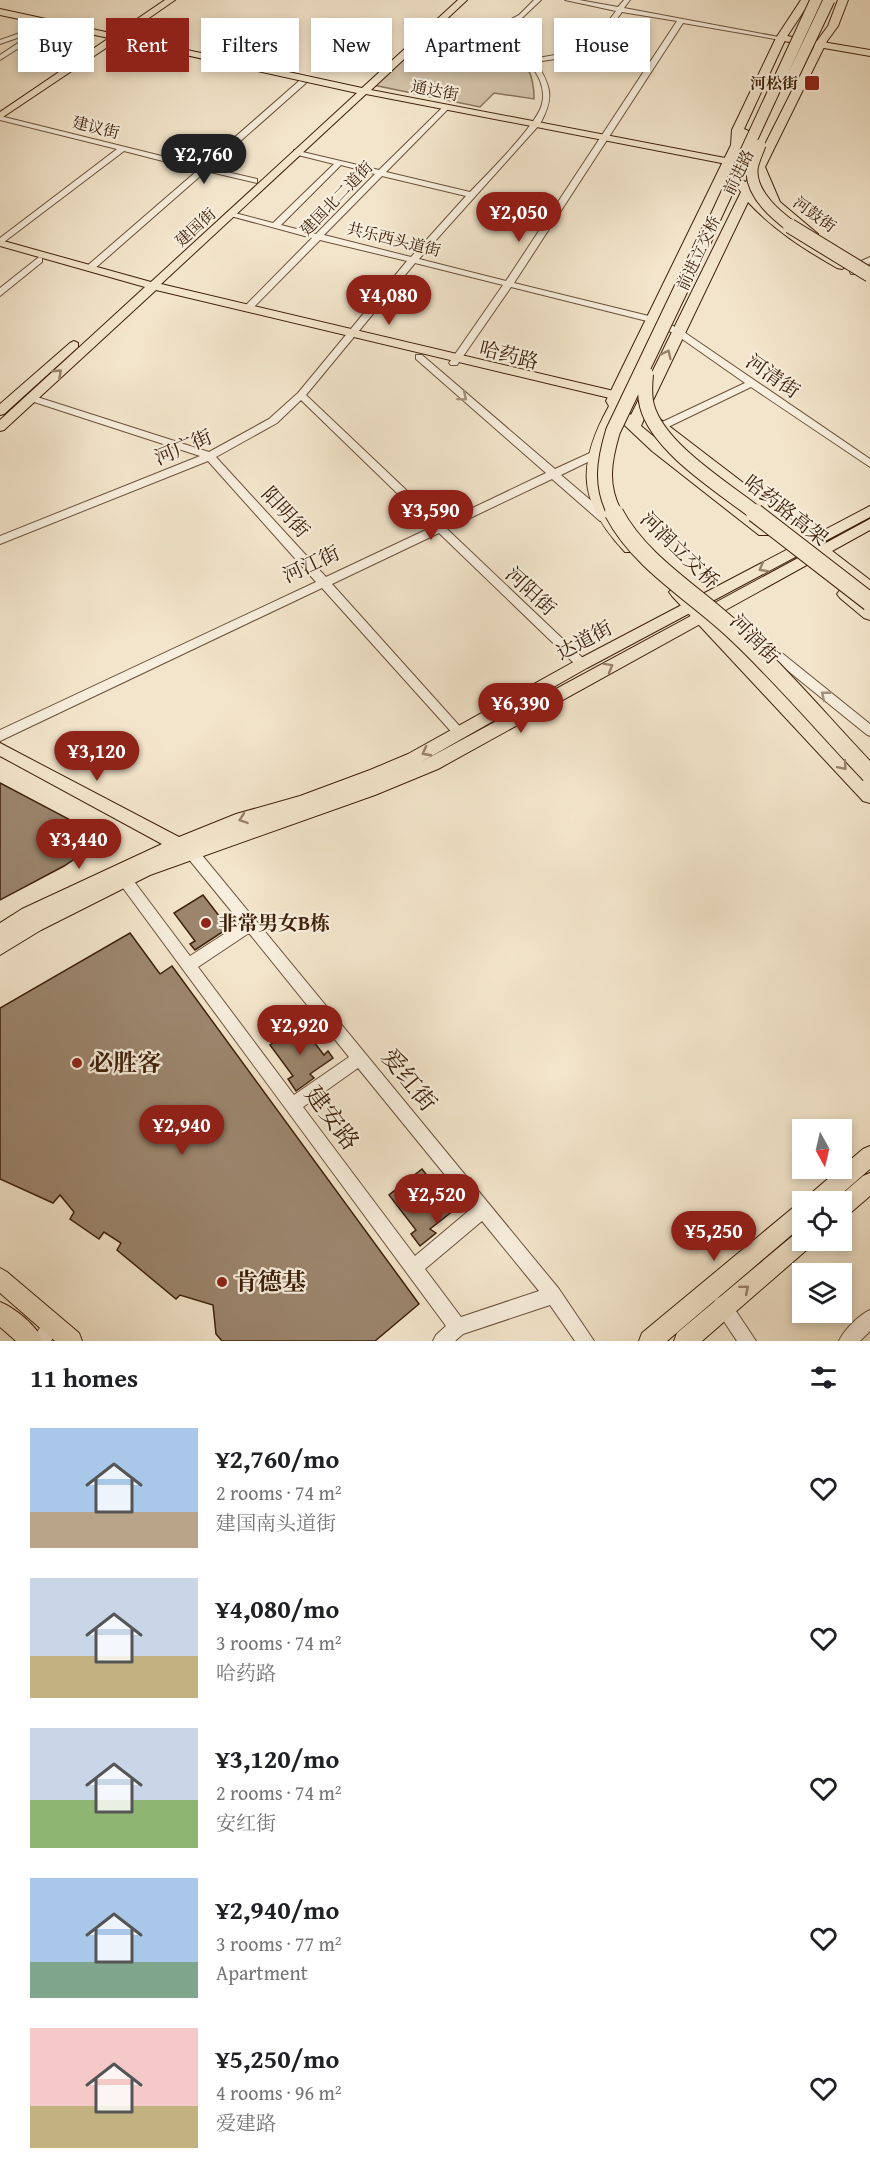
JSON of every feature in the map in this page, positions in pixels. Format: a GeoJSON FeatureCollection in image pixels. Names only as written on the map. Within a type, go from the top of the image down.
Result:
{"type":"FeatureCollection","features":[{"type":"Feature","properties":{"kind":"highway","name":"前进路"},"geometry":{"type":"LineString","coordinates":[[736,147],[738,130],[783,36],[806,0]]}},
{"type":"Feature","properties":{"kind":"highway","name":"前进立交桥"},"geometry":{"type":"LineString","coordinates":[[608,514],[604,481],[608,444],[816,0]]}},
{"type":"Feature","properties":{"kind":"highway"},"geometry":{"type":"LineString","coordinates":[[829,0],[759,146],[756,172],[760,195],[774,213],[866,267]]}},
{"type":"Feature","properties":{"kind":"highway"},"geometry":{"type":"LineString","coordinates":[[821,43],[838,0]]}},
{"type":"Feature","properties":{"kind":"highway","name":"前进路"},"geometry":{"type":"LineString","coordinates":[[637,419],[733,217],[821,43],[833,26],[843,0]]}},
{"type":"Feature","properties":{"kind":"highway","name":"前进路"},"geometry":{"type":"LineString","coordinates":[[615,402],[785,46],[795,30],[805,21]]}},
{"type":"Feature","properties":{"kind":"highway","name":"河鼓街"},"geometry":{"type":"LineString","coordinates":[[728,164],[747,193],[768,217],[806,245],[866,267],[870,281]]}},
{"type":"Feature","properties":{"kind":"highway"},"geometry":{"type":"LineString","coordinates":[[733,217],[747,214],[768,217]]}},
{"type":"Feature","properties":{"kind":"highway","name":"哈药路高架"},"geometry":{"type":"LineString","coordinates":[[646,366],[645,406],[656,429],[676,451],[870,602]]}},
{"type":"Feature","properties":{"kind":"highway"},"geometry":{"type":"LineString","coordinates":[[596,454],[615,402],[637,419],[669,456],[870,614]]}},
{"type":"Feature","properties":{"kind":"highway"},"geometry":{"type":"LineString","coordinates":[[637,419],[662,426],[870,589]]}},
{"type":"Feature","properties":{"kind":"highway","name":"河润街"},"geometry":{"type":"LineString","coordinates":[[596,454],[593,477],[608,514],[625,542],[704,610],[870,795]]}},
{"type":"Feature","properties":{"kind":"highway","name":"河润立交桥"},"geometry":{"type":"LineString","coordinates":[[608,514],[732,629],[870,774]]}},
{"type":"Feature","properties":{"kind":"main road"},"geometry":{"type":"LineString","coordinates":[[133,18],[156,0]]}},
{"type":"Feature","properties":{"kind":"main road"},"geometry":{"type":"LineString","coordinates":[[141,18],[171,0]]}},
{"type":"Feature","properties":{"kind":"main road","name":"建国街"},"geometry":{"type":"LineString","coordinates":[[0,411],[231,215],[453,0]]}},
{"type":"Feature","properties":{"kind":"main road","name":"建国街"},"geometry":{"type":"LineString","coordinates":[[443,18],[463,0]]}},
{"type":"Feature","properties":{"kind":"main road","name":"通达街"},"geometry":{"type":"LineString","coordinates":[[0,14],[18,18]]}},
{"type":"Feature","properties":{"kind":"main road"},"geometry":{"type":"LineString","coordinates":[[783,36],[870,51]]}},
{"type":"Feature","properties":{"kind":"main road"},"geometry":{"type":"LineString","coordinates":[[0,106],[106,39]]}},
{"type":"Feature","properties":{"kind":"main road"},"geometry":{"type":"LineString","coordinates":[[0,117],[106,39]]}},
{"type":"Feature","properties":{"kind":"main road","name":"建国街"},"geometry":{"type":"LineString","coordinates":[[0,427],[254,181],[404,52]]}},
{"type":"Feature","properties":{"kind":"main road","name":"通达街"},"geometry":{"type":"LineString","coordinates":[[189,56],[357,93]]}},
{"type":"Feature","properties":{"kind":"main road","name":"通达街"},"geometry":{"type":"LineString","coordinates":[[189,57],[302,83],[728,164],[756,172]]}},
{"type":"Feature","properties":{"kind":"main road","name":"哈药路"},"geometry":{"type":"LineString","coordinates":[[0,243],[90,268],[145,287],[247,309],[420,357],[456,360]]}},
{"type":"Feature","properties":{"kind":"main road","name":"哈药路"},"geometry":{"type":"LineString","coordinates":[[0,249],[145,287],[456,360],[615,402]]}},
{"type":"Feature","properties":{"kind":"main road","name":"达道街"},"geometry":{"type":"LineString","coordinates":[[185,849],[249,831],[369,790],[432,764],[798,556],[870,511]]}},
{"type":"Feature","properties":{"kind":"main road"},"geometry":{"type":"LineString","coordinates":[[815,546],[870,524]]}},
{"type":"Feature","properties":{"kind":"main road","name":"达道街"},"geometry":{"type":"LineString","coordinates":[[185,849],[242,819],[301,802],[376,775],[460,734],[582,664],[704,610],[798,556]]}},
{"type":"Feature","properties":{"kind":"main road"},"geometry":{"type":"LineString","coordinates":[[0,749],[185,849]]}},
{"type":"Feature","properties":{"kind":"main road"},"geometry":{"type":"LineString","coordinates":[[0,947],[34,925],[185,849]]}},
{"type":"Feature","properties":{"kind":"main road"},"geometry":{"type":"LineString","coordinates":[[0,932],[28,914],[185,849]]}},
{"type":"Feature","properties":{"kind":"main road"},"geometry":{"type":"LineString","coordinates":[[852,1171],[870,1156]]}},
{"type":"Feature","properties":{"kind":"main road"},"geometry":{"type":"LineString","coordinates":[[829,1191],[843,1179]]}},
{"type":"Feature","properties":{"kind":"main road"},"geometry":{"type":"LineString","coordinates":[[852,1200],[868,1188]]}},
{"type":"Feature","properties":{"kind":"main road"},"geometry":{"type":"LineString","coordinates":[[650,1341],[792,1221]]}},
{"type":"Feature","properties":{"kind":"main road"},"geometry":{"type":"LineString","coordinates":[[685,1341],[792,1249]]}},
{"type":"Feature","properties":{"kind":"main road"},"geometry":{"type":"LineString","coordinates":[[0,1279],[46,1333],[71,1341]]}},
{"type":"Feature","properties":{"kind":"main road"},"geometry":{"type":"LineString","coordinates":[[0,1313],[32,1341]]}},
{"type":"Feature","properties":{"kind":"street"},"geometry":{"type":"LineString","coordinates":[[518,18],[538,0]]}},
{"type":"Feature","properties":{"kind":"street"},"geometry":{"type":"LineString","coordinates":[[568,0],[680,22],[783,36]]}},
{"type":"Feature","properties":{"kind":"street"},"geometry":{"type":"LineString","coordinates":[[542,59],[589,51],[627,0]]}},
{"type":"Feature","properties":{"kind":"street"},"geometry":{"type":"LineString","coordinates":[[456,360],[510,282],[680,22]]}},
{"type":"Feature","properties":{"kind":"street"},"geometry":{"type":"LineString","coordinates":[[0,42],[18,35]]}},
{"type":"Feature","properties":{"kind":"street"},"geometry":{"type":"LineString","coordinates":[[0,58],[18,46]]}},
{"type":"Feature","properties":{"kind":"street"},"geometry":{"type":"LineString","coordinates":[[534,127],[545,107],[547,96],[539,72]]}},
{"type":"Feature","properties":{"kind":"street"},"geometry":{"type":"LineString","coordinates":[[90,268],[302,83]]}},
{"type":"Feature","properties":{"kind":"street","name":"建国北二道街"},"geometry":{"type":"LineString","coordinates":[[247,309],[443,109]]}},
{"type":"Feature","properties":{"kind":"street","name":"建议街"},"geometry":{"type":"LineString","coordinates":[[0,117],[254,181]]}},
{"type":"Feature","properties":{"kind":"street","name":"河广街"},"geometry":{"type":"LineString","coordinates":[[0,540],[210,456],[273,421],[301,395],[414,259],[534,127]]}},
{"type":"Feature","properties":{"kind":"street"},"geometry":{"type":"LineString","coordinates":[[0,243],[122,149]]}},
{"type":"Feature","properties":{"kind":"street"},"geometry":{"type":"LineString","coordinates":[[297,152],[471,195]]}},
{"type":"Feature","properties":{"kind":"street"},"geometry":{"type":"LineString","coordinates":[[275,226],[340,162]]}},
{"type":"Feature","properties":{"kind":"street","name":"共乐西头道街"},"geometry":{"type":"LineString","coordinates":[[231,215],[510,282],[654,320]]}},
{"type":"Feature","properties":{"kind":"street"},"geometry":{"type":"LineString","coordinates":[[0,293],[39,260]]}},
{"type":"Feature","properties":{"kind":"street","name":"河清街"},"geometry":{"type":"LineString","coordinates":[[654,320],[678,332],[870,464]]}},
{"type":"Feature","properties":{"kind":"street","name":"河润街"},"geometry":{"type":"LineString","coordinates":[[420,357],[554,474],[608,514]]}},
{"type":"Feature","properties":{"kind":"street"},"geometry":{"type":"LineString","coordinates":[[662,426],[752,383]]}},
{"type":"Feature","properties":{"kind":"street","name":"河阳街"},"geometry":{"type":"LineString","coordinates":[[301,395],[582,664]]}},
{"type":"Feature","properties":{"kind":"street","name":"阳明街"},"geometry":{"type":"LineString","coordinates":[[31,398],[210,456],[460,734]]}},
{"type":"Feature","properties":{"kind":"street","name":"河江街"},"geometry":{"type":"LineString","coordinates":[[0,736],[596,454]]}},
{"type":"Feature","properties":{"kind":"street","name":"河润街"},"geometry":{"type":"LineString","coordinates":[[704,610],[870,731]]}},
{"type":"Feature","properties":{"kind":"street","name":"爱红街"},"geometry":{"type":"LineString","coordinates":[[185,849],[250,924],[553,1295],[585,1341]]}},
{"type":"Feature","properties":{"kind":"street","name":"建安路"},"geometry":{"type":"LineString","coordinates":[[125,880],[458,1327]]}},
{"type":"Feature","properties":{"kind":"street"},"geometry":{"type":"LineString","coordinates":[[189,965],[250,924]]}},
{"type":"Feature","properties":{"kind":"street"},"geometry":{"type":"LineString","coordinates":[[293,1105],[360,1058]]}},
{"type":"Feature","properties":{"kind":"street"},"geometry":{"type":"LineString","coordinates":[[852,1175],[868,1188]]}},
{"type":"Feature","properties":{"kind":"street"},"geometry":{"type":"LineString","coordinates":[[414,1268],[483,1209]]}},
{"type":"Feature","properties":{"kind":"street"},"geometry":{"type":"LineString","coordinates":[[711,1290],[747,1341]]}},
{"type":"Feature","properties":{"kind":"street"},"geometry":{"type":"LineString","coordinates":[[442,1341],[458,1327],[553,1295]]}},
{"type":"Feature","properties":{"kind":"street"},"geometry":{"type":"LineString","coordinates":[[848,1341],[870,1318]]}},
{"type":"Feature","properties":{"kind":"shaded area"},"geometry":{"type":"Polygon","coordinates":[[[404,58],[404,72],[529,72],[534,99],[494,93],[480,107],[373,85],[388,72],[392,72],[392,69],[404,58]]]}},
{"type":"Feature","properties":{"kind":"building"},"geometry":{"type":"Polygon","coordinates":[[[0,783],[78,824],[86,831],[87,842],[82,854],[64,866],[0,900],[0,783]]]}},
{"type":"Feature","properties":{"kind":"building","name":"非常男女B栋"},"geometry":{"type":"Polygon","coordinates":[[[203,895],[223,921],[228,918],[233,925],[195,950],[190,944],[195,941],[174,913],[203,895]]]}},
{"type":"Feature","properties":{"kind":"building"},"geometry":{"type":"Polygon","coordinates":[[[130,933],[160,974],[172,966],[419,1304],[375,1341],[222,1341],[216,1334],[213,1305],[180,1295],[176,1299],[117,1250],[121,1243],[104,1232],[99,1239],[70,1219],[74,1212],[60,1195],[53,1203],[0,1179],[0,1008],[130,933]]]}},
{"type":"Feature","properties":{"kind":"building"},"geometry":{"type":"Polygon","coordinates":[[[300,1024],[324,1055],[328,1051],[333,1058],[310,1074],[314,1078],[296,1091],[288,1079],[293,1076],[270,1045],[300,1024]]]}},
{"type":"Feature","properties":{"kind":"building"},"geometry":{"type":"Polygon","coordinates":[[[422,1169],[454,1210],[430,1229],[436,1233],[420,1246],[411,1234],[416,1230],[389,1195],[422,1169]]]}},
{"type":"Feature","properties":{"kind":"place","name":"河松街"},"geometry":{"type":"Point","coordinates":[812,83]}},
{"type":"Feature","properties":{"kind":"place","name":"非常男女B栋"},"geometry":{"type":"Point","coordinates":[206,923]}},
{"type":"Feature","properties":{"kind":"place","name":"必胜客"},"geometry":{"type":"Point","coordinates":[77,1063]}},
{"type":"Feature","properties":{"kind":"place","name":"肯德基"},"geometry":{"type":"Point","coordinates":[222,1282]}}]}
